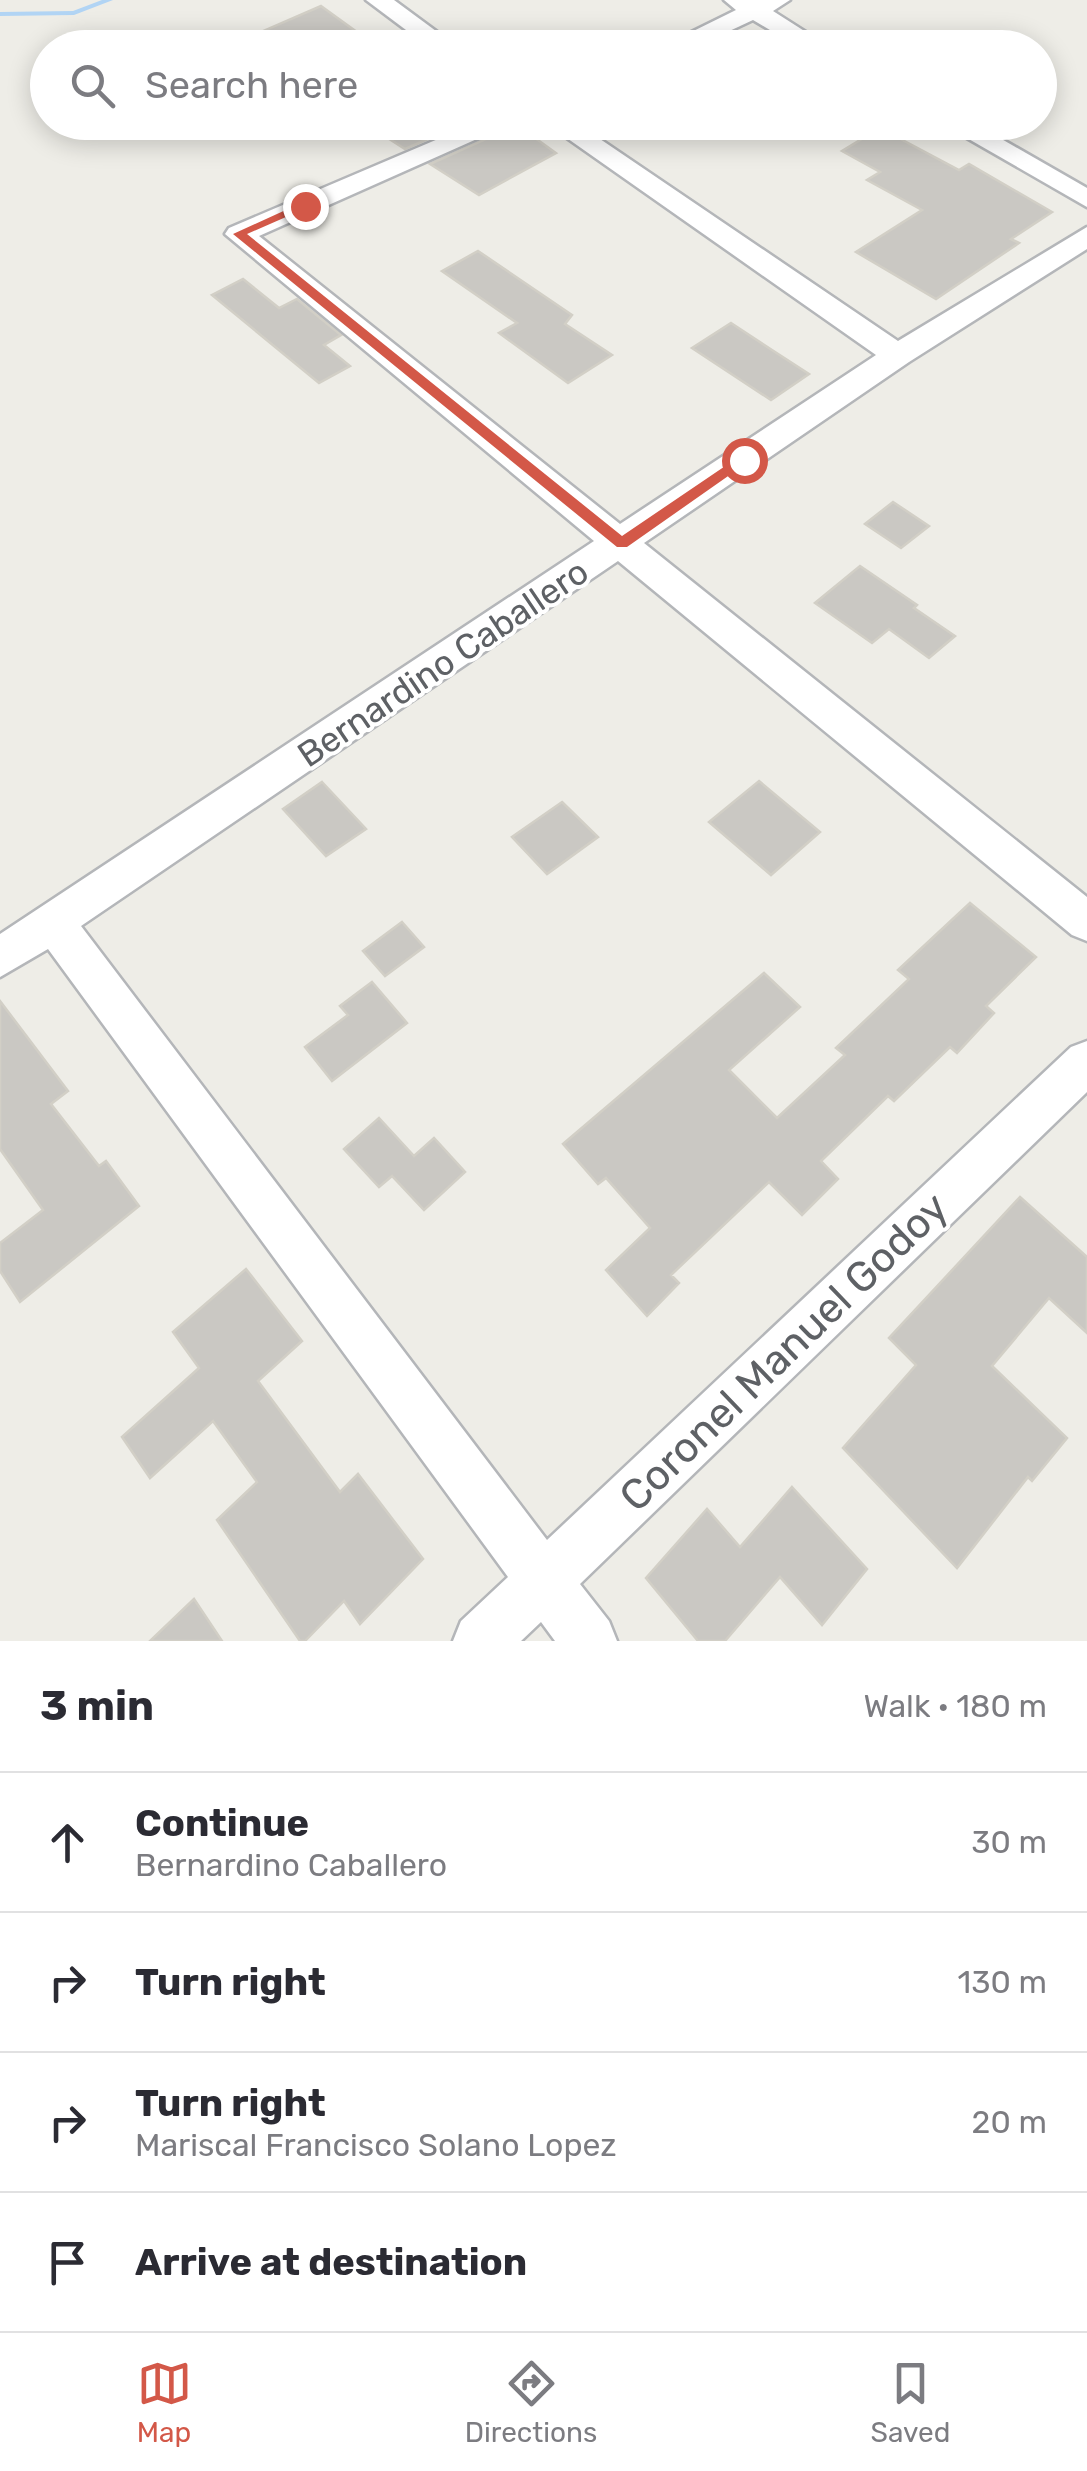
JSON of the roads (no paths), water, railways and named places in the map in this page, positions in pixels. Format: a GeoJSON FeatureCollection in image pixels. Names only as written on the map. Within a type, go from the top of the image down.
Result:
{"type":"FeatureCollection","features":[{"type":"Feature","properties":{"kind":"street"},"geometry":{"type":"LineString","coordinates":[[378,0],[421,30]]}},
{"type":"Feature","properties":{"kind":"street"},"geometry":{"type":"LineString","coordinates":[[702,30],[744,5],[778,0]]}},
{"type":"Feature","properties":{"kind":"street"},"geometry":{"type":"LineString","coordinates":[[744,5],[788,30]]}},
{"type":"Feature","properties":{"kind":"street"},"geometry":{"type":"LineString","coordinates":[[460,140],[239,234],[1087,922]]}},
{"type":"Feature","properties":{"kind":"street"},"geometry":{"type":"LineString","coordinates":[[583,140],[898,355]]}},
{"type":"Feature","properties":{"kind":"street"},"geometry":{"type":"LineString","coordinates":[[984,140],[1087,199]]}},
{"type":"Feature","properties":{"kind":"street","name":"Bernardino Caballero"},"geometry":{"type":"LineString","coordinates":[[0,958],[898,355],[1078,254]]}},
{"type":"Feature","properties":{"kind":"street"},"geometry":{"type":"LineString","coordinates":[[54,924],[589,1641]]}},
{"type":"Feature","properties":{"kind":"street","name":"Coronel Manuel Godoy"},"geometry":{"type":"LineString","coordinates":[[481,1641],[1087,1062]]}},
{"type":"Feature","properties":{"kind":"waterway"},"geometry":{"type":"LineString","coordinates":[[0,14],[74,13],[109,0]]}}]}
